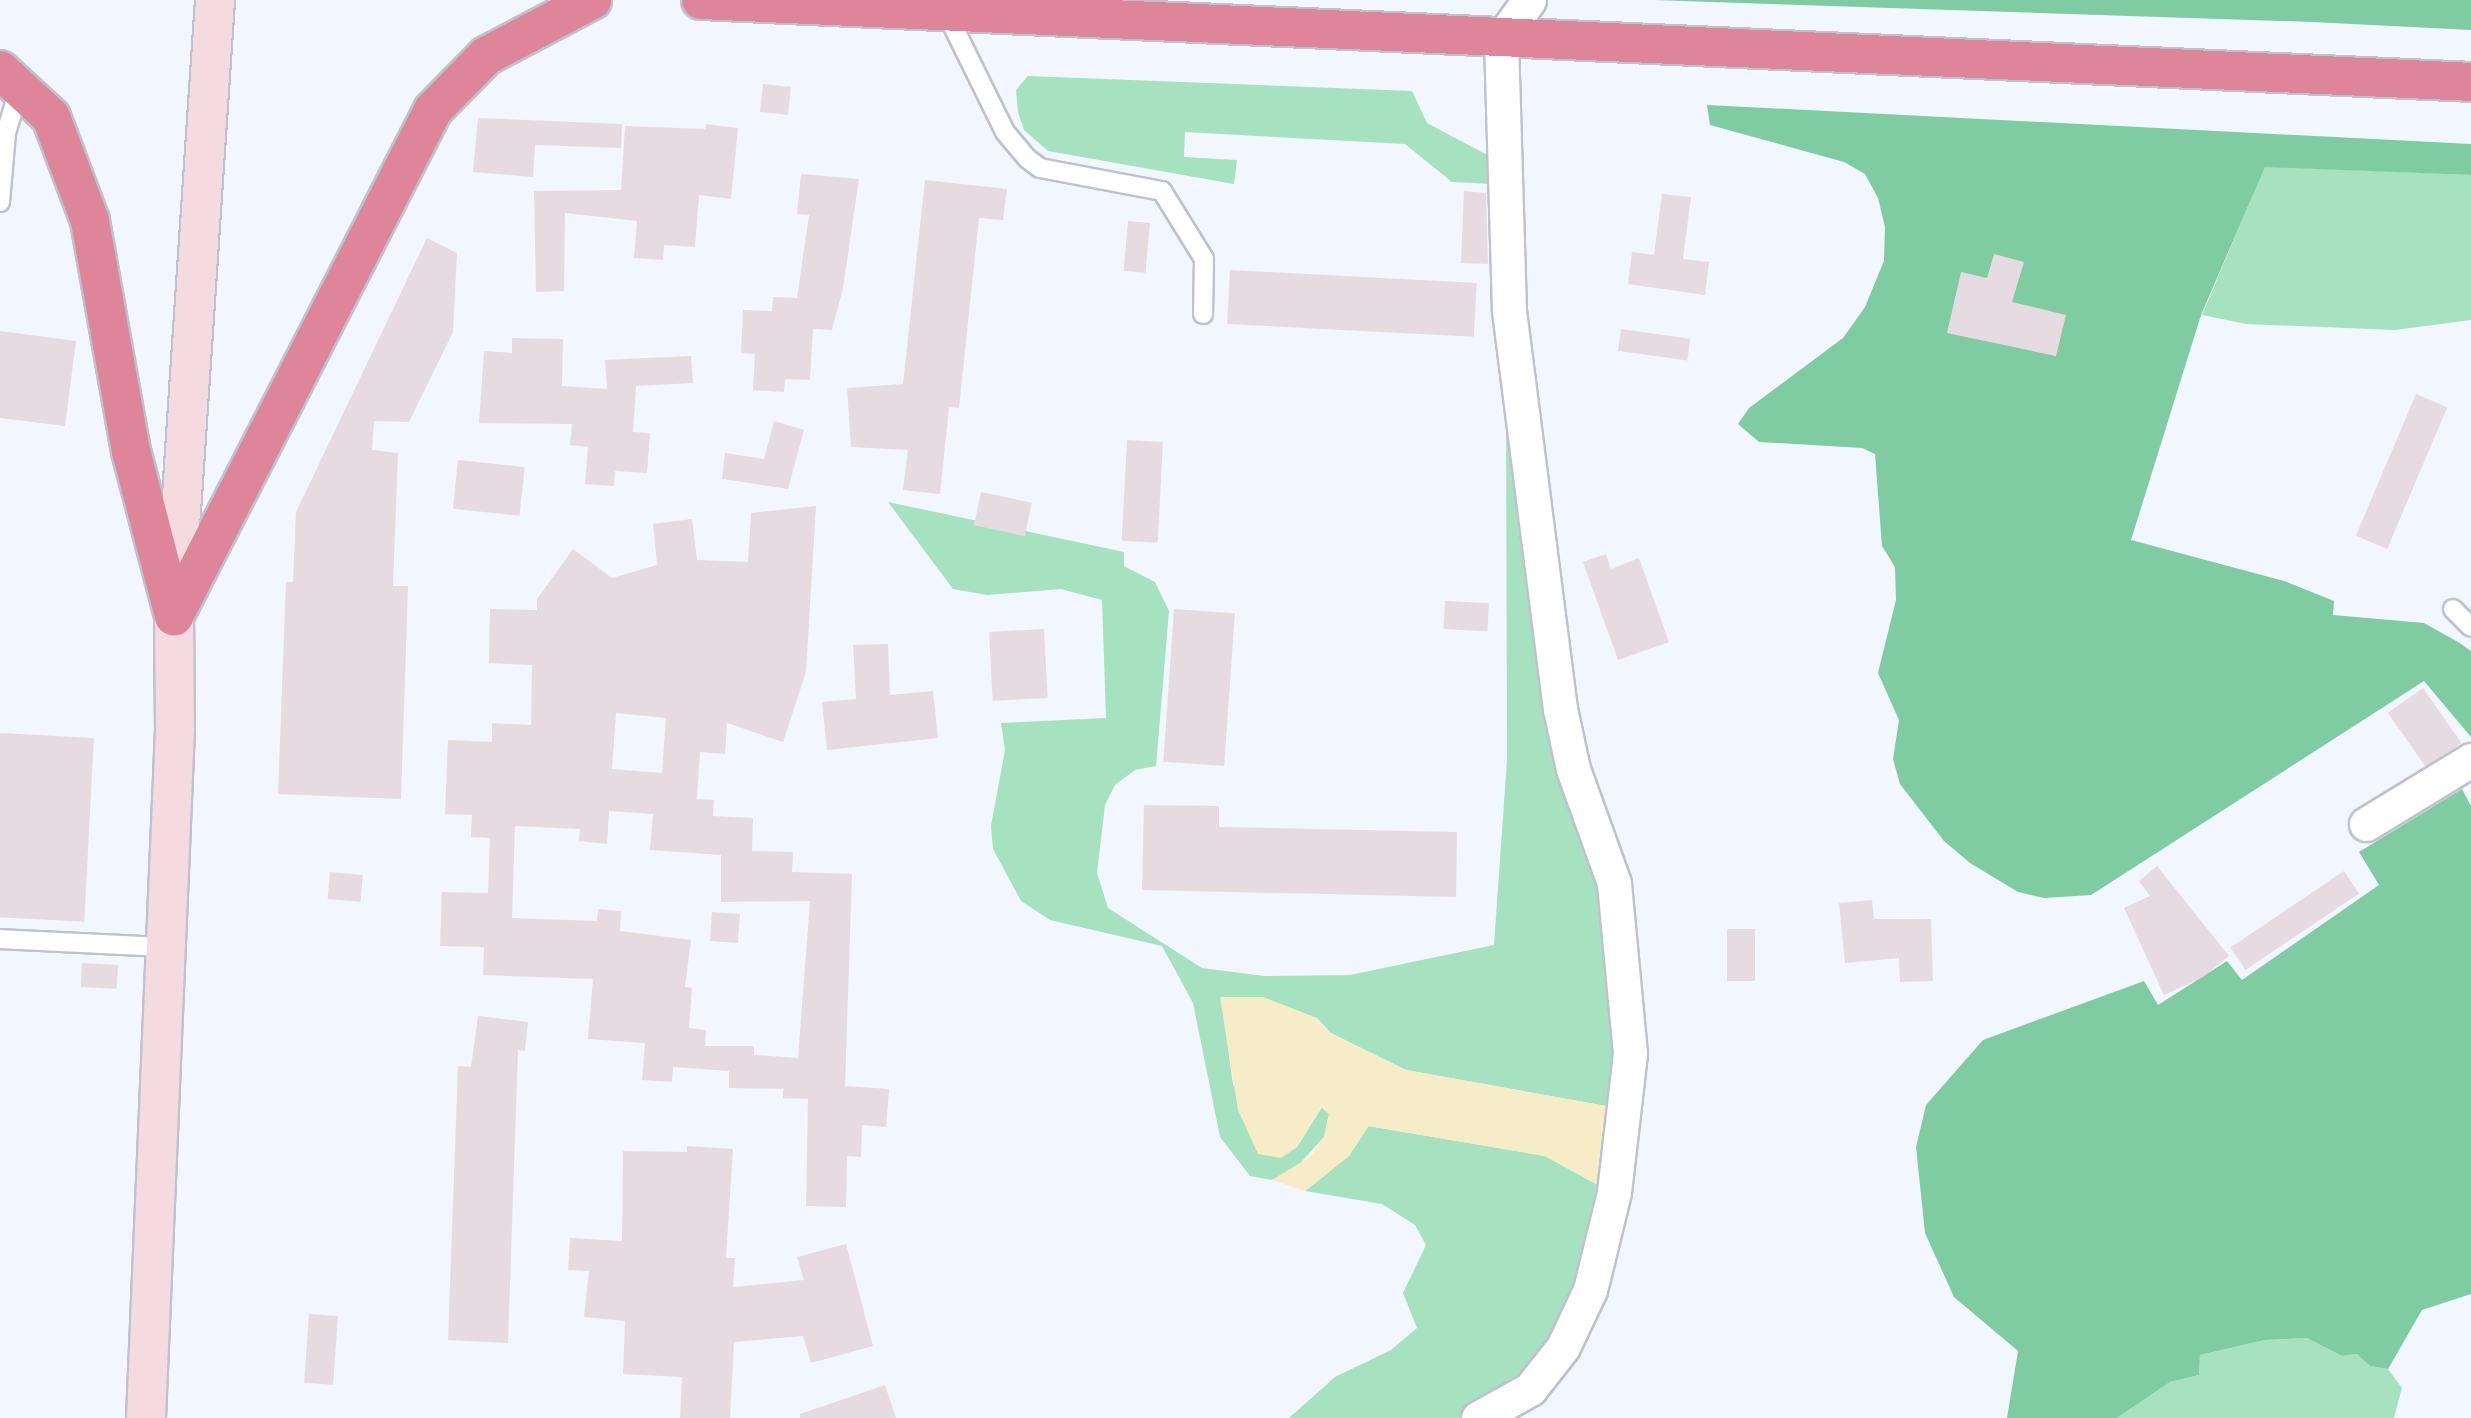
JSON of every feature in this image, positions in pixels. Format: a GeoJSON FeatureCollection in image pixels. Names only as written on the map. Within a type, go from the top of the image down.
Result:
{"type":"FeatureCollection","features":[{"type":"Feature","properties":{"kind":"highway"},"geometry":{"type":"LineString","coordinates":[[174,615],[433,110],[486,56],[592,0]]}},
{"type":"Feature","properties":{"kind":"highway"},"geometry":{"type":"LineString","coordinates":[[701,0],[947,14],[1181,22],[1501,39],[2471,82]]}},
{"type":"Feature","properties":{"kind":"highway"},"geometry":{"type":"LineString","coordinates":[[1150,0],[1181,22]]}},
{"type":"Feature","properties":{"kind":"highway"},"geometry":{"type":"LineString","coordinates":[[10,78],[56,128],[90,221],[131,451],[174,615]]}},
{"type":"Feature","properties":{"kind":"main road"},"geometry":{"type":"LineString","coordinates":[[146,1418],[165,947],[174,615],[215,0]]}},
{"type":"Feature","properties":{"kind":"street"},"geometry":{"type":"LineString","coordinates":[[1478,1418],[1530,1389],[1563,1347],[1590,1290],[1614,1192],[1630,1053],[1614,883],[1573,769],[1550,638],[1509,310],[1501,39],[1529,0]]}},
{"type":"Feature","properties":{"kind":"street"},"geometry":{"type":"LineString","coordinates":[[2366,824],[2471,760]]}},
{"type":"Feature","properties":{"kind":"lane"},"geometry":{"type":"LineString","coordinates":[[947,14],[1005,132],[1028,159],[1040,168],[1162,191],[1204,259],[1202,314]]}},
{"type":"Feature","properties":{"kind":"lane"},"geometry":{"type":"LineString","coordinates":[[0,202],[10,78]]}},
{"type":"Feature","properties":{"kind":"lane"},"geometry":{"type":"LineString","coordinates":[[2453,609],[2471,627]]}},
{"type":"Feature","properties":{"kind":"lane"},"geometry":{"type":"LineString","coordinates":[[0,939],[165,947]]}},
{"type":"Feature","properties":{"kind":"green space"},"geometry":{"type":"Polygon","coordinates":[[[1653,0],[2471,0],[2471,30],[2313,22],[1653,0]]]}},
{"type":"Feature","properties":{"kind":"green space"},"geometry":{"type":"Polygon","coordinates":[[[1028,76],[1412,91],[1427,123],[1493,158],[1493,184],[1452,182],[1405,144],[1185,132],[1184,157],[1237,160],[1234,184],[1048,151],[1024,130],[1018,112],[1016,90],[1028,76]]]}},
{"type":"Feature","properties":{"kind":"green space"},"geometry":{"type":"Polygon","coordinates":[[[1707,105],[2471,144],[2471,175],[2265,167],[2201,315],[2131,540],[2284,581],[2334,601],[2333,615],[2424,623],[2458,642],[2471,651],[2471,737],[2424,681],[2091,895],[2044,898],[2018,892],[1970,863],[1944,841],[1900,784],[1893,759],[1899,720],[1878,673],[1896,600],[1895,567],[1882,546],[1875,454],[1862,448],[1759,442],[1738,424],[1749,408],[1843,338],[1865,307],[1884,261],[1885,227],[1878,198],[1865,174],[1844,162],[1710,125],[1707,105]]]}},
{"type":"Feature","properties":{"kind":"green space"},"geometry":{"type":"Polygon","coordinates":[[[2265,166],[2471,175],[2471,320],[2395,330],[2246,324],[2202,315],[2265,166]]]}},
{"type":"Feature","properties":{"kind":"green space"},"geometry":{"type":"Polygon","coordinates":[[[1506,384],[1597,869],[1620,1064],[1612,1107],[1406,1070],[1331,1033],[1317,1018],[1221,997],[1233,1085],[1297,1147],[1322,1107],[1329,1114],[1324,1137],[1292,1172],[1272,1180],[1250,1176],[1220,1137],[1193,1003],[1162,946],[1050,920],[1021,901],[993,849],[991,826],[1005,750],[1001,723],[1106,718],[1102,600],[1061,589],[987,595],[953,589],[888,502],[1124,552],[1124,566],[1155,582],[1169,611],[1156,766],[1135,770],[1115,785],[1105,805],[1097,873],[1108,908],[1202,968],[1264,976],[1350,975],[1494,945],[1507,760],[1506,384]]]}},
{"type":"Feature","properties":{"kind":"green space"},"geometry":{"type":"Polygon","coordinates":[[[2462,789],[2471,806],[2471,1294],[2422,1310],[2388,1369],[2370,1366],[2357,1354],[2342,1356],[2307,1338],[2265,1340],[2200,1355],[2199,1375],[2170,1382],[2117,1418],[2007,1418],[2018,1351],[1954,1297],[1925,1233],[1916,1147],[1926,1105],[1983,1040],[2144,981],[2158,1005],[2227,961],[2242,980],[2379,885],[2359,852],[2462,789]]]}},
{"type":"Feature","properties":{"kind":"green space"},"geometry":{"type":"Polygon","coordinates":[[[1368,1126],[1545,1156],[1605,1189],[1589,1263],[1532,1373],[1463,1418],[1289,1418],[1335,1377],[1391,1350],[1417,1328],[1403,1293],[1426,1245],[1415,1225],[1382,1204],[1305,1191],[1349,1156],[1368,1126]]]}},
{"type":"Feature","properties":{"kind":"green space"},"geometry":{"type":"Polygon","coordinates":[[[2307,1338],[2342,1356],[2357,1354],[2370,1366],[2388,1369],[2402,1388],[2394,1418],[2117,1418],[2170,1382],[2199,1375],[2200,1355],[2265,1340],[2307,1338]]]}},
{"type":"Feature","properties":{"kind":"sand"},"geometry":{"type":"Polygon","coordinates":[[[1220,997],[1263,997],[1317,1018],[1331,1034],[1406,1070],[1612,1107],[1605,1189],[1545,1156],[1369,1126],[1349,1156],[1305,1191],[1272,1180],[1311,1156],[1324,1137],[1329,1114],[1321,1107],[1297,1147],[1281,1158],[1258,1154],[1238,1110],[1220,997]]]}},
{"type":"Feature","properties":{"kind":"building"},"geometry":{"type":"Polygon","coordinates":[[[763,84],[791,87],[788,115],[760,112],[763,84]]]}},
{"type":"Feature","properties":{"kind":"building"},"geometry":{"type":"Polygon","coordinates":[[[478,118],[622,124],[621,148],[535,145],[533,177],[473,172],[478,118]]]}},
{"type":"Feature","properties":{"kind":"building"},"geometry":{"type":"Polygon","coordinates":[[[706,124],[738,128],[731,199],[699,195],[695,247],[664,245],[663,260],[634,258],[637,221],[565,213],[564,291],[536,292],[534,191],[621,190],[625,126],[705,129],[706,124]]]}},
{"type":"Feature","properties":{"kind":"building"},"geometry":{"type":"Polygon","coordinates":[[[801,174],[859,179],[843,288],[832,330],[813,329],[810,380],[785,379],[784,392],[753,390],[755,354],[741,353],[743,310],[772,311],[773,297],[797,298],[809,215],[797,214],[801,174]]]}},
{"type":"Feature","properties":{"kind":"building"},"geometry":{"type":"Polygon","coordinates":[[[925,180],[1007,189],[1003,220],[979,218],[959,408],[949,407],[940,494],[903,490],[908,450],[851,447],[847,388],[903,384],[925,180]]]}},
{"type":"Feature","properties":{"kind":"building"},"geometry":{"type":"Polygon","coordinates":[[[1464,191],[1486,193],[1488,264],[1461,263],[1464,191]]]}},
{"type":"Feature","properties":{"kind":"building"},"geometry":{"type":"Polygon","coordinates":[[[1662,194],[1691,197],[1683,259],[1709,262],[1705,295],[1628,284],[1632,252],[1654,255],[1662,194]]]}},
{"type":"Feature","properties":{"kind":"building"},"geometry":{"type":"Polygon","coordinates":[[[1128,221],[1150,223],[1146,273],[1124,271],[1128,221]]]}},
{"type":"Feature","properties":{"kind":"building"},"geometry":{"type":"Polygon","coordinates":[[[427,238],[457,253],[453,332],[409,422],[374,421],[372,450],[398,453],[393,586],[408,586],[401,799],[278,794],[286,582],[293,582],[296,512],[427,238]]]}},
{"type":"Feature","properties":{"kind":"building"},"geometry":{"type":"Polygon","coordinates":[[[1994,254],[2024,262],[2012,302],[2066,315],[2056,356],[1947,333],[1961,272],[1987,278],[1994,254]]]}},
{"type":"Feature","properties":{"kind":"building"},"geometry":{"type":"Polygon","coordinates":[[[1230,270],[1477,283],[1474,337],[1227,324],[1230,270]]]}},
{"type":"Feature","properties":{"kind":"building"},"geometry":{"type":"Polygon","coordinates":[[[1621,329],[1690,339],[1687,361],[1618,351],[1621,329]]]}},
{"type":"Feature","properties":{"kind":"building"},"geometry":{"type":"Polygon","coordinates":[[[0,331],[76,341],[65,426],[0,418],[0,331]]]}},
{"type":"Feature","properties":{"kind":"building"},"geometry":{"type":"Polygon","coordinates":[[[512,338],[563,339],[562,386],[607,389],[605,360],[691,356],[693,383],[636,386],[633,432],[650,433],[647,473],[615,471],[614,486],[585,484],[588,447],[570,445],[572,424],[479,423],[484,351],[512,353],[512,338]]]}},
{"type":"Feature","properties":{"kind":"building"},"geometry":{"type":"Polygon","coordinates":[[[2416,394],[2447,407],[2387,549],[2356,536],[2416,394]]]}},
{"type":"Feature","properties":{"kind":"building"},"geometry":{"type":"Polygon","coordinates":[[[774,421],[804,430],[788,489],[722,479],[725,453],[764,459],[774,421]]]}},
{"type":"Feature","properties":{"kind":"building"},"geometry":{"type":"Polygon","coordinates":[[[1127,440],[1163,442],[1158,543],[1122,541],[1127,440]]]}},
{"type":"Feature","properties":{"kind":"building"},"geometry":{"type":"Polygon","coordinates":[[[458,460],[525,467],[520,516],[453,509],[458,460]]]}},
{"type":"Feature","properties":{"kind":"building"},"geometry":{"type":"Polygon","coordinates":[[[981,492],[1032,503],[1025,536],[974,525],[981,492]]]}},
{"type":"Feature","properties":{"kind":"building"},"geometry":{"type":"Polygon","coordinates":[[[816,506],[806,672],[783,742],[727,723],[725,754],[700,752],[697,799],[714,800],[713,816],[753,818],[752,851],[793,852],[792,872],[852,874],[845,1086],[889,1089],[886,1127],[862,1125],[861,1157],[847,1156],[846,1207],[806,1206],[808,1099],[783,1098],[783,1089],[729,1088],[729,1071],[673,1067],[672,1082],[642,1080],[645,1043],[588,1039],[593,979],[483,975],[484,947],[440,946],[442,892],[488,893],[490,838],[471,837],[472,815],[445,814],[448,740],[492,742],[492,723],[531,725],[532,665],[489,663],[490,609],[537,610],[537,599],[573,549],[612,578],[657,565],[653,524],[692,519],[697,560],[748,562],[751,513],[816,506]],[[616,713],[612,769],[662,773],[666,718],[616,713]],[[609,811],[607,844],[579,841],[580,829],[515,826],[512,918],[597,921],[598,909],[621,911],[620,931],[691,940],[685,987],[692,988],[689,1028],[706,1030],[705,1046],[754,1046],[754,1055],[798,1058],[810,901],[721,902],[721,855],[650,850],[653,814],[609,811]]]}},
{"type":"Feature","properties":{"kind":"building"},"geometry":{"type":"Polygon","coordinates":[[[1606,554],[1611,569],[1639,558],[1669,642],[1618,660],[1583,562],[1606,554]]]}},
{"type":"Feature","properties":{"kind":"building"},"geometry":{"type":"Polygon","coordinates":[[[1445,601],[1489,603],[1487,631],[1444,629],[1445,601]]]}},
{"type":"Feature","properties":{"kind":"building"},"geometry":{"type":"Polygon","coordinates":[[[1174,609],[1235,613],[1224,766],[1163,762],[1174,609]]]}},
{"type":"Feature","properties":{"kind":"building"},"geometry":{"type":"Polygon","coordinates":[[[1044,629],[1048,698],[993,701],[989,632],[1044,629]]]}},
{"type":"Feature","properties":{"kind":"building"},"geometry":{"type":"Polygon","coordinates":[[[888,644],[890,695],[933,691],[938,738],[827,750],[822,702],[856,699],[853,645],[888,644]]]}},
{"type":"Feature","properties":{"kind":"building"},"geometry":{"type":"Polygon","coordinates":[[[2423,688],[2461,743],[2426,768],[2388,713],[2423,688]]]}},
{"type":"Feature","properties":{"kind":"building"},"geometry":{"type":"Polygon","coordinates":[[[0,733],[94,738],[84,922],[0,917],[0,733]]]}},
{"type":"Feature","properties":{"kind":"building"},"geometry":{"type":"Polygon","coordinates":[[[1144,805],[1219,806],[1219,827],[1457,832],[1456,897],[1142,890],[1144,805]]]}},
{"type":"Feature","properties":{"kind":"building"},"geometry":{"type":"Polygon","coordinates":[[[2157,866],[2229,956],[2203,977],[2164,995],[2124,908],[2150,896],[2139,881],[2157,866]]]}},
{"type":"Feature","properties":{"kind":"building"},"geometry":{"type":"Polygon","coordinates":[[[2344,871],[2359,893],[2246,970],[2230,948],[2344,871]]]}},
{"type":"Feature","properties":{"kind":"building"},"geometry":{"type":"Polygon","coordinates":[[[330,872],[363,875],[361,902],[328,899],[330,872]]]}},
{"type":"Feature","properties":{"kind":"building"},"geometry":{"type":"Polygon","coordinates":[[[1872,900],[1874,919],[1931,919],[1933,981],[1900,982],[1899,958],[1845,963],[1839,903],[1872,900]]]}},
{"type":"Feature","properties":{"kind":"building"},"geometry":{"type":"Polygon","coordinates":[[[712,912],[740,914],[738,943],[710,941],[712,912]]]}},
{"type":"Feature","properties":{"kind":"building"},"geometry":{"type":"Polygon","coordinates":[[[1727,929],[1755,929],[1755,981],[1727,981],[1727,929]]]}},
{"type":"Feature","properties":{"kind":"building"},"geometry":{"type":"Polygon","coordinates":[[[82,963],[118,965],[117,989],[81,987],[82,963]]]}},
{"type":"Feature","properties":{"kind":"building"},"geometry":{"type":"Polygon","coordinates":[[[478,1016],[528,1022],[525,1051],[518,1050],[508,1343],[448,1340],[458,1066],[471,1067],[478,1016]]]}},
{"type":"Feature","properties":{"kind":"building"},"geometry":{"type":"Polygon","coordinates":[[[687,1146],[733,1149],[726,1258],[735,1258],[733,1287],[804,1280],[797,1257],[846,1244],[873,1346],[811,1363],[803,1336],[734,1342],[730,1418],[680,1418],[682,1377],[623,1374],[625,1321],[584,1317],[589,1271],[568,1270],[570,1238],[622,1241],[623,1151],[687,1152],[687,1146]]]}},
{"type":"Feature","properties":{"kind":"building"},"geometry":{"type":"Polygon","coordinates":[[[309,1314],[338,1316],[333,1385],[304,1383],[309,1314]]]}},
{"type":"Feature","properties":{"kind":"building"},"geometry":{"type":"Polygon","coordinates":[[[885,1385],[896,1418],[800,1418],[800,1414],[885,1385]]]}}]}
